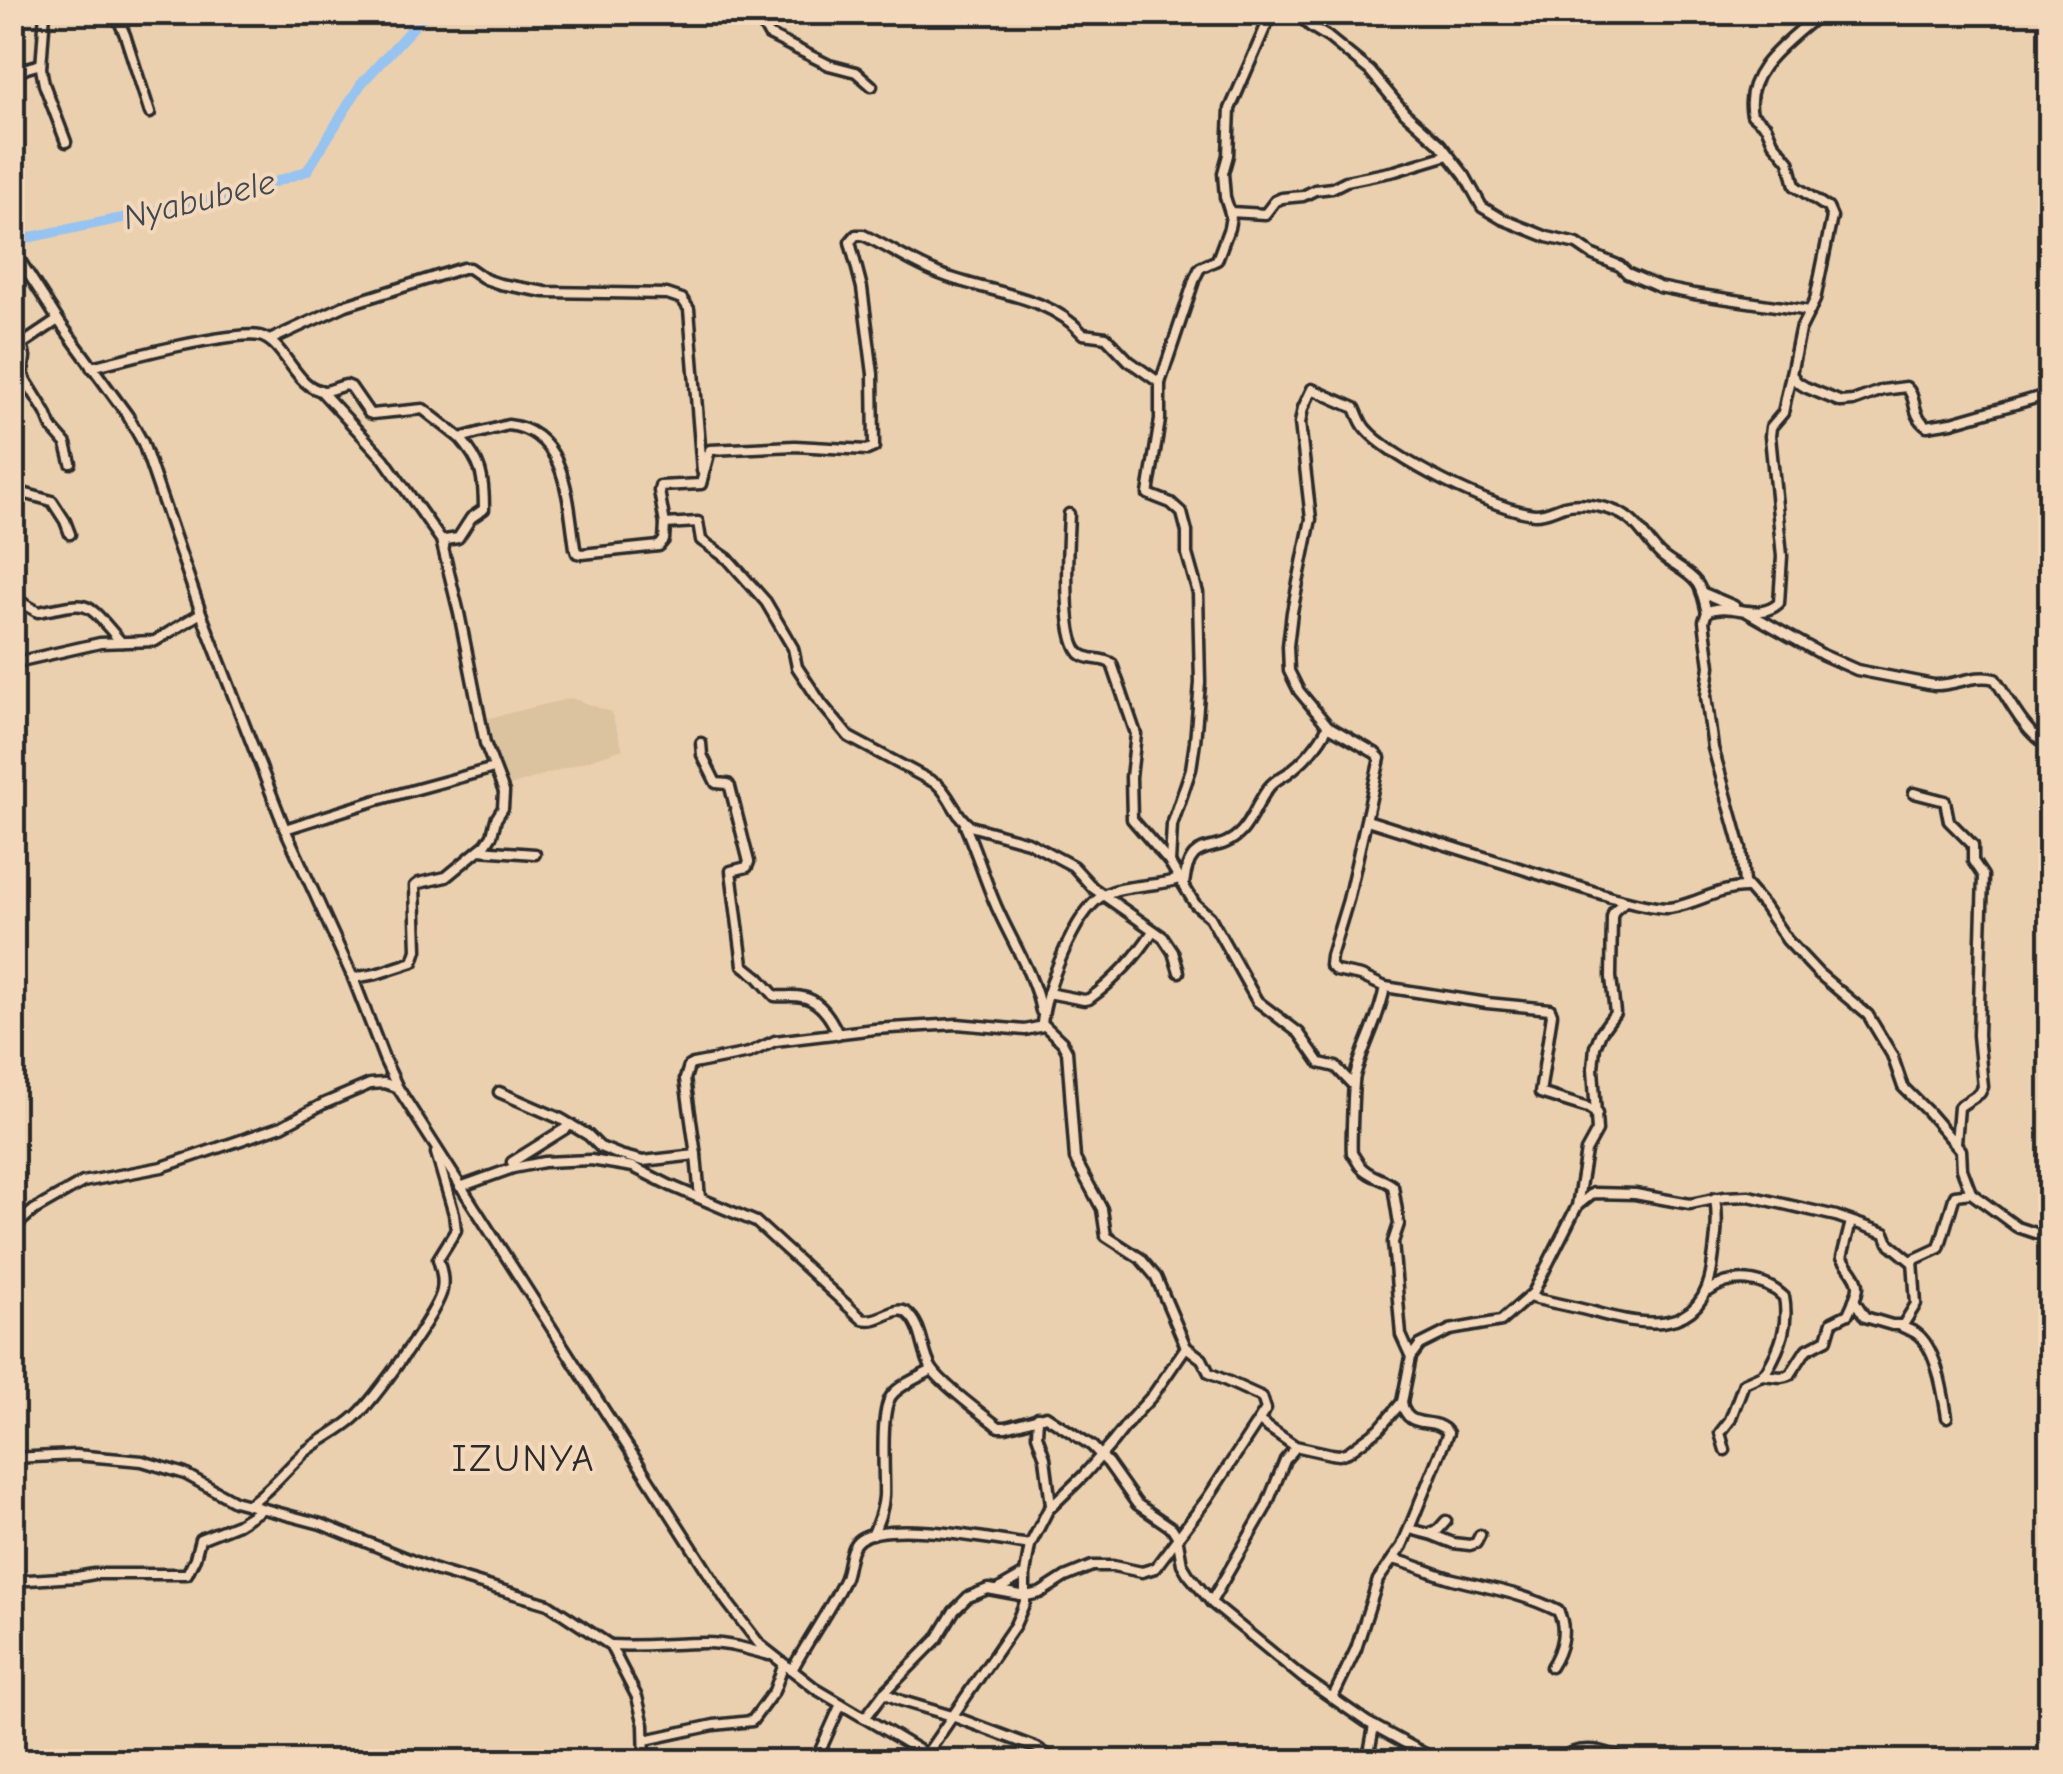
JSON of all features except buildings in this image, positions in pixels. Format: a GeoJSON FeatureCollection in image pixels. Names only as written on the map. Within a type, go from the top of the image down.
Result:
{"type":"FeatureCollection","features":[{"type":"Feature","properties":{"kind":"street"},"geometry":{"type":"LineString","coordinates":[[45,12],[41,64],[44,84],[66,142]]}},
{"type":"Feature","properties":{"kind":"street"},"geometry":{"type":"LineString","coordinates":[[115,12],[150,113]]}},
{"type":"Feature","properties":{"kind":"street"},"geometry":{"type":"LineString","coordinates":[[764,12],[769,35],[829,65],[856,72],[872,86]]}},
{"type":"Feature","properties":{"kind":"street"},"geometry":{"type":"LineString","coordinates":[[1170,863],[1172,825],[1195,742],[1200,683],[1198,593],[1187,554],[1187,532],[1182,514],[1171,503],[1148,494],[1160,420],[1160,384],[1195,278],[1200,268],[1216,260],[1230,228],[1223,173],[1230,109],[1272,12]]}},
{"type":"Feature","properties":{"kind":"street"},"geometry":{"type":"LineString","coordinates":[[1296,12],[1361,62],[1448,155],[1482,206],[1502,220],[1582,246],[1653,285],[1810,312]]}},
{"type":"Feature","properties":{"kind":"street"},"geometry":{"type":"LineString","coordinates":[[1706,612],[1716,608],[1748,612],[1775,607],[1780,596],[1781,533],[1770,436],[1782,413],[1800,330],[1810,312],[1831,212],[1795,186],[1790,160],[1772,142],[1766,126],[1752,114],[1750,94],[1766,65],[1822,12]]}},
{"type":"Feature","properties":{"kind":"street"},"geometry":{"type":"LineString","coordinates":[[12,76],[41,64]]}},
{"type":"Feature","properties":{"kind":"street"},"geometry":{"type":"LineString","coordinates":[[1230,212],[1265,214],[1282,198],[1303,196],[1448,155]]}},
{"type":"Feature","properties":{"kind":"street"},"geometry":{"type":"LineString","coordinates":[[460,438],[508,425],[538,436],[552,450],[563,475],[577,553],[596,554],[659,546],[666,524],[660,486],[697,486],[703,481],[708,452],[713,450],[874,447],[873,374],[862,288],[850,242],[859,234],[934,272],[1025,299],[1060,314],[1082,334],[1106,338],[1128,361],[1160,384]]}},
{"type":"Feature","properties":{"kind":"street"},"geometry":{"type":"LineString","coordinates":[[12,248],[143,443],[202,613],[286,828],[398,1088],[727,1602],[760,1644],[841,1704],[939,1762]]}},
{"type":"Feature","properties":{"kind":"street"},"geometry":{"type":"LineString","coordinates":[[91,367],[219,338],[246,335],[270,340],[346,305],[463,268],[500,284],[533,290],[667,294],[682,299],[689,309],[703,481]]}},
{"type":"Feature","properties":{"kind":"street"},"geometry":{"type":"LineString","coordinates":[[12,351],[58,320]]}},
{"type":"Feature","properties":{"kind":"street"},"geometry":{"type":"LineString","coordinates":[[270,340],[298,375],[320,390],[384,459],[444,547],[485,743],[504,792],[505,802],[492,835],[478,850],[446,877],[415,886],[417,950],[413,962],[353,978]]}},
{"type":"Feature","properties":{"kind":"street"},"geometry":{"type":"LineString","coordinates":[[22,343],[25,380],[52,428],[66,444],[72,462]]}},
{"type":"Feature","properties":{"kind":"street"},"geometry":{"type":"LineString","coordinates":[[1790,374],[1805,387],[1841,402],[1906,387],[1911,391],[1916,414],[1927,426],[2050,394]]}},
{"type":"Feature","properties":{"kind":"street"},"geometry":{"type":"LineString","coordinates":[[320,390],[346,385],[372,414],[422,408],[460,438],[478,461],[486,489],[484,510],[471,518],[458,538],[444,542],[444,547]]}},
{"type":"Feature","properties":{"kind":"street"},"geometry":{"type":"LineString","coordinates":[[1597,1114],[1582,1105],[1540,1093],[1550,1009],[1384,987],[1370,978],[1332,968],[1330,962],[1380,758],[1328,726],[1299,691],[1289,670],[1294,596],[1311,519],[1300,423],[1312,389],[1354,408],[1368,432],[1457,488],[1531,513],[1574,505],[1617,512],[1637,526],[1659,554],[1698,584],[1706,612],[1710,666],[1706,696],[1713,748],[1741,848],[1747,888],[1806,961],[1868,1015],[1892,1055],[1903,1088],[1956,1143],[1971,1193],[2018,1227],[2050,1238]]}},
{"type":"Feature","properties":{"kind":"street"},"geometry":{"type":"LineString","coordinates":[[12,490],[52,501],[70,534]]}},
{"type":"Feature","properties":{"kind":"street"},"geometry":{"type":"LineString","coordinates":[[1069,514],[1068,610],[1075,646],[1080,654],[1108,660],[1116,670],[1136,734],[1132,819],[1170,863],[1195,904],[1210,917],[1257,1001],[1299,1033],[1320,1063],[1336,1067],[1353,1085]]}},
{"type":"Feature","properties":{"kind":"street"},"geometry":{"type":"LineString","coordinates":[[666,524],[698,522],[701,540],[728,559],[771,609],[793,648],[797,667],[840,727],[862,746],[946,791],[964,822],[998,912],[1035,988],[1043,1022],[1067,1051],[1075,1159],[1102,1209],[1104,1233],[1140,1258],[1156,1277],[1186,1347],[1202,1358],[1209,1373],[1262,1397],[1266,1409],[1207,1499],[1155,1568],[1142,1572],[1092,1566],[1040,1593],[1026,1596],[986,1590],[961,1602],[937,1639],[884,1692],[866,1718]]}},
{"type":"Feature","properties":{"kind":"street"},"geometry":{"type":"LineString","coordinates":[[1701,592],[1748,612],[1857,670],[1934,685],[1955,684],[1979,676],[1996,679],[2026,727],[2050,747]]}},
{"type":"Feature","properties":{"kind":"street"},"geometry":{"type":"LineString","coordinates":[[12,594],[38,612],[72,604],[89,607],[121,642]]}},
{"type":"Feature","properties":{"kind":"street"},"geometry":{"type":"LineString","coordinates":[[12,663],[100,643],[156,640],[202,613]]}},
{"type":"Feature","properties":{"kind":"street"},"geometry":{"type":"LineString","coordinates":[[1181,881],[1193,854],[1236,836],[1269,787],[1301,761],[1328,726]]}},
{"type":"Feature","properties":{"kind":"street"},"geometry":{"type":"LineString","coordinates":[[701,743],[702,755],[716,783],[730,787],[750,862],[747,867],[731,871],[743,965],[775,996],[813,1001],[838,1034]]}},
{"type":"Feature","properties":{"kind":"street"},"geometry":{"type":"LineString","coordinates":[[286,828],[494,768]]}},
{"type":"Feature","properties":{"kind":"street"},"geometry":{"type":"LineString","coordinates":[[1914,793],[1945,801],[1949,821],[1973,845],[1972,861],[1983,876],[1978,1036],[1983,1087],[1959,1107],[1956,1143]]}},
{"type":"Feature","properties":{"kind":"street"},"geometry":{"type":"LineString","coordinates":[[1367,820],[1625,900],[1668,908],[1732,888],[1747,888]]}},
{"type":"Feature","properties":{"kind":"street"},"geometry":{"type":"LineString","coordinates":[[964,822],[979,830],[1028,842],[1073,866],[1086,882],[1153,930],[1170,947],[1180,972]]}},
{"type":"Feature","properties":{"kind":"street"},"geometry":{"type":"LineString","coordinates":[[478,850],[534,854]]}},
{"type":"Feature","properties":{"kind":"street"},"geometry":{"type":"LineString","coordinates":[[700,1198],[685,1079],[689,1066],[749,1053],[775,1041],[838,1034],[957,1024],[1036,1030],[1043,1022],[1059,961],[1088,910],[1104,895],[1181,881]]}},
{"type":"Feature","properties":{"kind":"street"},"geometry":{"type":"LineString","coordinates":[[1333,1697],[1356,1649],[1378,1580],[1410,1529],[1448,1432],[1442,1426],[1405,1414],[1402,1402],[1411,1357],[1420,1346],[1450,1330],[1501,1321],[1529,1297],[1577,1206],[1586,1151],[1597,1131],[1595,1047],[1614,1013],[1612,917],[1625,900]]}},
{"type":"Feature","properties":{"kind":"street"},"geometry":{"type":"LineString","coordinates":[[1048,993],[1089,998],[1117,973],[1153,930]]}},
{"type":"Feature","properties":{"kind":"street"},"geometry":{"type":"LineString","coordinates":[[1384,987],[1380,1013],[1353,1085],[1352,1152],[1362,1170],[1393,1186],[1399,1224],[1393,1242],[1400,1335],[1411,1357]]}},
{"type":"Feature","properties":{"kind":"street"},"geometry":{"type":"LineString","coordinates":[[12,1233],[34,1210],[83,1182],[162,1167],[282,1126],[370,1084],[398,1088]]}},
{"type":"Feature","properties":{"kind":"street"},"geometry":{"type":"LineString","coordinates":[[499,1092],[572,1125],[607,1151],[653,1160],[696,1156]]}},
{"type":"Feature","properties":{"kind":"street"},"geometry":{"type":"LineString","coordinates":[[512,1162],[572,1125]]}},
{"type":"Feature","properties":{"kind":"street"},"geometry":{"type":"LineString","coordinates":[[248,1505],[267,1492],[314,1444],[363,1410],[409,1348],[441,1295],[443,1276],[438,1259],[456,1230],[432,1140]]}},
{"type":"Feature","properties":{"kind":"street"},"geometry":{"type":"LineString","coordinates":[[460,1187],[513,1168],[591,1160],[633,1166],[749,1218],[862,1319],[872,1322],[898,1310],[905,1311],[916,1323],[932,1370],[999,1427],[1038,1417],[1052,1418],[1084,1439],[1102,1455],[1138,1504],[1172,1528],[1178,1536],[1182,1564],[1211,1602],[1302,1677],[1374,1726],[1438,1761]]}},
{"type":"Feature","properties":{"kind":"street"},"geometry":{"type":"LineString","coordinates":[[1577,1206],[1593,1193],[1635,1194],[1690,1204],[1749,1196],[1836,1216],[1884,1232],[1888,1242],[1912,1262],[1916,1304],[1901,1326]]}},
{"type":"Feature","properties":{"kind":"street"},"geometry":{"type":"LineString","coordinates":[[1912,1262],[1939,1248],[1956,1194],[1971,1193]]}},
{"type":"Feature","properties":{"kind":"street"},"geometry":{"type":"LineString","coordinates":[[1706,1294],[1718,1220],[1715,1198]]}},
{"type":"Feature","properties":{"kind":"street"},"geometry":{"type":"LineString","coordinates":[[1726,1450],[1720,1433],[1730,1420],[1744,1383],[1762,1376],[1790,1375],[1806,1350],[1827,1339],[1832,1322],[1848,1314],[1858,1279],[1841,1254],[1851,1222]]}},
{"type":"Feature","properties":{"kind":"street"},"geometry":{"type":"LineString","coordinates":[[1529,1297],[1610,1318],[1661,1323],[1689,1313],[1722,1282],[1766,1284],[1784,1297],[1786,1316],[1772,1363],[1762,1376]]}},
{"type":"Feature","properties":{"kind":"street"},"geometry":{"type":"LineString","coordinates":[[1854,1300],[1865,1317],[1919,1335],[1938,1372],[1947,1417]]}},
{"type":"Feature","properties":{"kind":"street"},"geometry":{"type":"LineString","coordinates":[[926,1754],[1014,1625],[1026,1596],[1030,1545],[1051,1505],[1102,1455],[1186,1347]]}},
{"type":"Feature","properties":{"kind":"street"},"geometry":{"type":"LineString","coordinates":[[873,1534],[884,1499],[882,1456],[889,1401],[897,1391],[932,1370]]}},
{"type":"Feature","properties":{"kind":"street"},"geometry":{"type":"LineString","coordinates":[[1259,1421],[1296,1446],[1339,1455],[1380,1429],[1402,1402]]}},
{"type":"Feature","properties":{"kind":"street"},"geometry":{"type":"LineString","coordinates":[[1038,1417],[1051,1505]]}},
{"type":"Feature","properties":{"kind":"street"},"geometry":{"type":"LineString","coordinates":[[1211,1602],[1296,1446]]}},
{"type":"Feature","properties":{"kind":"street"},"geometry":{"type":"LineString","coordinates":[[12,1458],[75,1454],[142,1461],[185,1474],[248,1505],[320,1524],[450,1575],[548,1604],[610,1645],[637,1698],[645,1762]]}},
{"type":"Feature","properties":{"kind":"street"},"geometry":{"type":"LineString","coordinates":[[12,1582],[94,1574],[187,1574],[200,1539],[238,1524],[262,1509]]}},
{"type":"Feature","properties":{"kind":"street"},"geometry":{"type":"LineString","coordinates":[[1428,1533],[1438,1530],[1446,1521]]}},
{"type":"Feature","properties":{"kind":"street"},"geometry":{"type":"LineString","coordinates":[[1410,1529],[1466,1545],[1474,1544],[1480,1534]]}},
{"type":"Feature","properties":{"kind":"street"},"geometry":{"type":"LineString","coordinates":[[645,1740],[714,1725],[749,1722],[756,1716],[845,1580],[858,1540],[902,1531],[938,1532],[1030,1545]]}},
{"type":"Feature","properties":{"kind":"street"},"geometry":{"type":"LineString","coordinates":[[1393,1559],[1447,1578],[1527,1598],[1558,1612],[1563,1622],[1561,1645],[1551,1668]]}},
{"type":"Feature","properties":{"kind":"street"},"geometry":{"type":"LineString","coordinates":[[998,1590],[1025,1574]]}},
{"type":"Feature","properties":{"kind":"street"},"geometry":{"type":"LineString","coordinates":[[610,1645],[705,1643],[774,1656]]}},
{"type":"Feature","properties":{"kind":"street"},"geometry":{"type":"LineString","coordinates":[[884,1692],[1036,1748],[1058,1762]]}},
{"type":"Feature","properties":{"kind":"street"},"geometry":{"type":"LineString","coordinates":[[815,1762],[841,1704]]}},
{"type":"Feature","properties":{"kind":"street"},"geometry":{"type":"LineString","coordinates":[[1370,1762],[1374,1726]]}},
{"type":"Feature","properties":{"kind":"street"},"geometry":{"type":"LineString","coordinates":[[1567,1762],[1570,1753],[1588,1749],[1628,1762]]}},
{"type":"Feature","properties":{"kind":"shaded area"},"geometry":{"type":"Polygon","coordinates":[[[571,698],[611,712],[623,749],[507,787],[485,719],[571,698]]]}},
{"type":"Feature","properties":{"kind":"waterway","name":"Nyabubele"},"geometry":{"type":"LineString","coordinates":[[12,241],[242,193],[307,171],[361,84],[427,12]]}},
{"type":"Feature","properties":{"kind":"district","name":"IZUNYA"},"geometry":{"type":"Point","coordinates":[524,1458]}}]}
